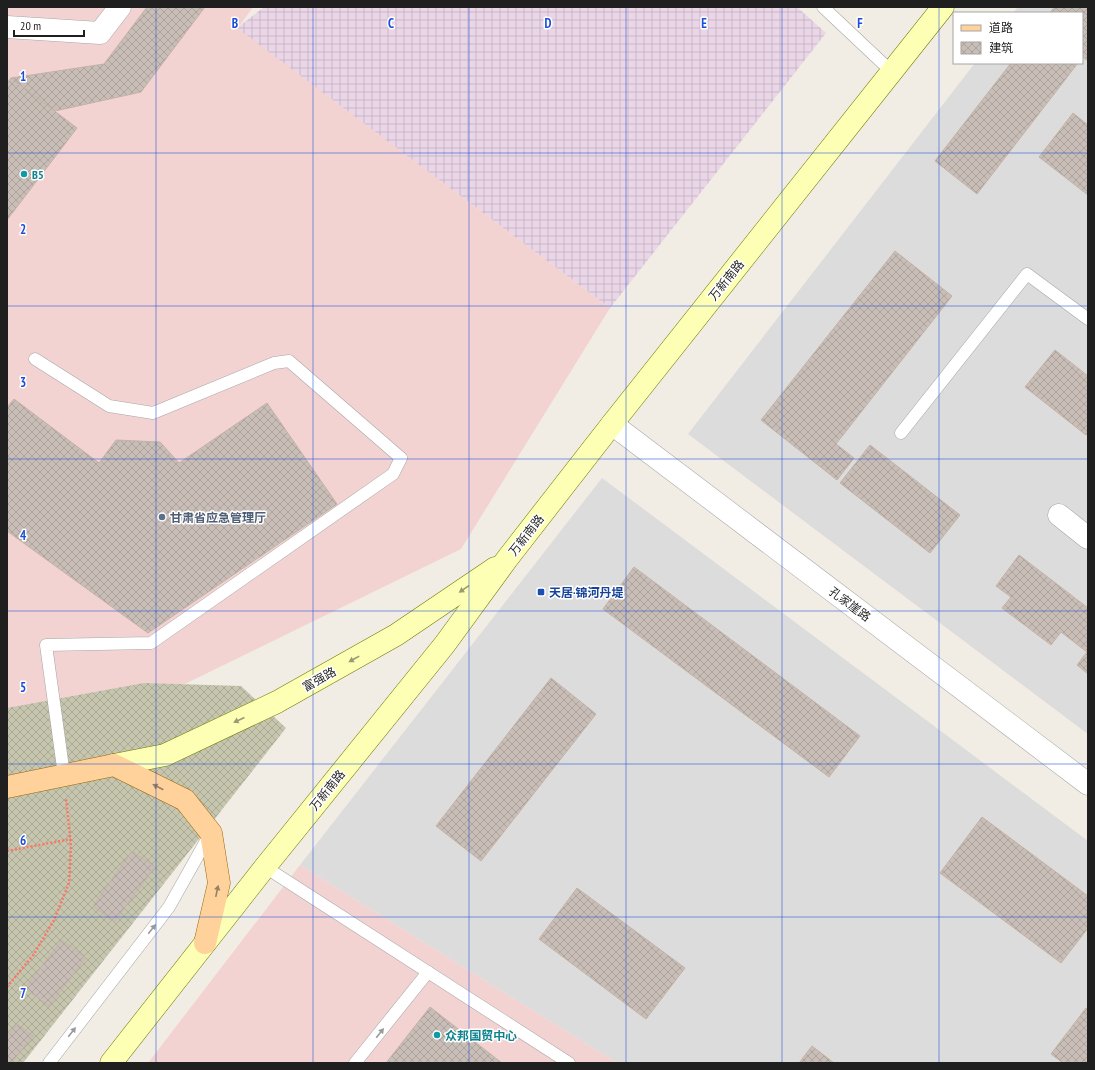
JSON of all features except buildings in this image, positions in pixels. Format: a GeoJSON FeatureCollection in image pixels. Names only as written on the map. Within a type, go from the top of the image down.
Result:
{"type":"FeatureCollection","features":[{"type":"Feature","properties":{"kind":"main road","name":"万新南路"},"geometry":{"type":"LineString","coordinates":[[111,1063],[265,867],[445,644],[507,559],[612,424],[943,7]]}},
{"type":"Feature","properties":{"kind":"main road","name":"富强路"},"geometry":{"type":"LineString","coordinates":[[114,765],[165,755],[277,702],[396,635],[507,559]]}},
{"type":"Feature","properties":{"kind":"main road"},"geometry":{"type":"LineString","coordinates":[[7,787],[114,765],[185,800],[211,833],[219,882],[206,943]]}},
{"type":"Feature","properties":{"kind":"street"},"geometry":{"type":"LineString","coordinates":[[7,28],[100,33],[120,7]]}},
{"type":"Feature","properties":{"kind":"street","name":"孔家崖路"},"geometry":{"type":"LineString","coordinates":[[612,424],[1088,784]]}},
{"type":"Feature","properties":{"kind":"street"},"geometry":{"type":"LineString","coordinates":[[1059,515],[1088,538]]}},
{"type":"Feature","properties":{"kind":"lane"},"geometry":{"type":"LineString","coordinates":[[823,7],[892,72]]}},
{"type":"Feature","properties":{"kind":"lane"},"geometry":{"type":"LineString","coordinates":[[901,433],[1026,274],[1088,319]]}},
{"type":"Feature","properties":{"kind":"lane"},"geometry":{"type":"LineString","coordinates":[[35,359],[110,406],[153,413],[274,363],[289,361],[401,458],[393,474],[151,643],[46,646],[64,775]]}},
{"type":"Feature","properties":{"kind":"lane"},"geometry":{"type":"LineString","coordinates":[[49,1063],[169,907],[211,833]]}},
{"type":"Feature","properties":{"kind":"lane"},"geometry":{"type":"LineString","coordinates":[[265,867],[569,1063]]}},
{"type":"Feature","properties":{"kind":"lane"},"geometry":{"type":"LineString","coordinates":[[355,1063],[428,972]]}},
{"type":"Feature","properties":{"kind":"path"},"geometry":{"type":"LineString","coordinates":[[7,987],[34,954],[54,920],[69,883],[70,839],[64,775]]}},
{"type":"Feature","properties":{"kind":"path"},"geometry":{"type":"LineString","coordinates":[[7,851],[70,839]]}},
{"type":"Feature","properties":{"kind":"shaded area"},"geometry":{"type":"Polygon","coordinates":[[[7,7],[253,7],[238,28],[610,308],[461,549],[150,701],[7,722],[7,7]]]}},
{"type":"Feature","properties":{"kind":"shaded area"},"geometry":{"type":"Polygon","coordinates":[[[264,7],[797,7],[826,33],[610,308],[237,28],[264,7]]]}},
{"type":"Feature","properties":{"kind":"shaded area"},"geometry":{"type":"Polygon","coordinates":[[[1018,7],[1088,7],[1088,734],[688,434],[974,64],[1083,64],[1083,12],[1014,12],[1018,7]]]}},
{"type":"Feature","properties":{"kind":"shaded area"},"geometry":{"type":"Polygon","coordinates":[[[602,478],[1088,841],[1088,1063],[617,1063],[300,865],[602,478]]]}},
{"type":"Feature","properties":{"kind":"shaded area"},"geometry":{"type":"Polygon","coordinates":[[[144,683],[241,686],[286,728],[23,1063],[7,1063],[7,708],[144,683]]]}},
{"type":"Feature","properties":{"kind":"shaded area"},"geometry":{"type":"Polygon","coordinates":[[[300,865],[617,1063],[148,1063],[300,865]]]}},
{"type":"Feature","properties":{"kind":"place","name":"B5"},"geometry":{"type":"Point","coordinates":[24,174]}},
{"type":"Feature","properties":{"kind":"place","name":"甘肃省应急管理厅"},"geometry":{"type":"Point","coordinates":[162,517]}},
{"type":"Feature","properties":{"kind":"place","name":"天居·锦河丹堤"},"geometry":{"type":"Point","coordinates":[541,592]}},
{"type":"Feature","properties":{"kind":"place","name":"众邦国贸中心"},"geometry":{"type":"Point","coordinates":[437,1035]}}]}
